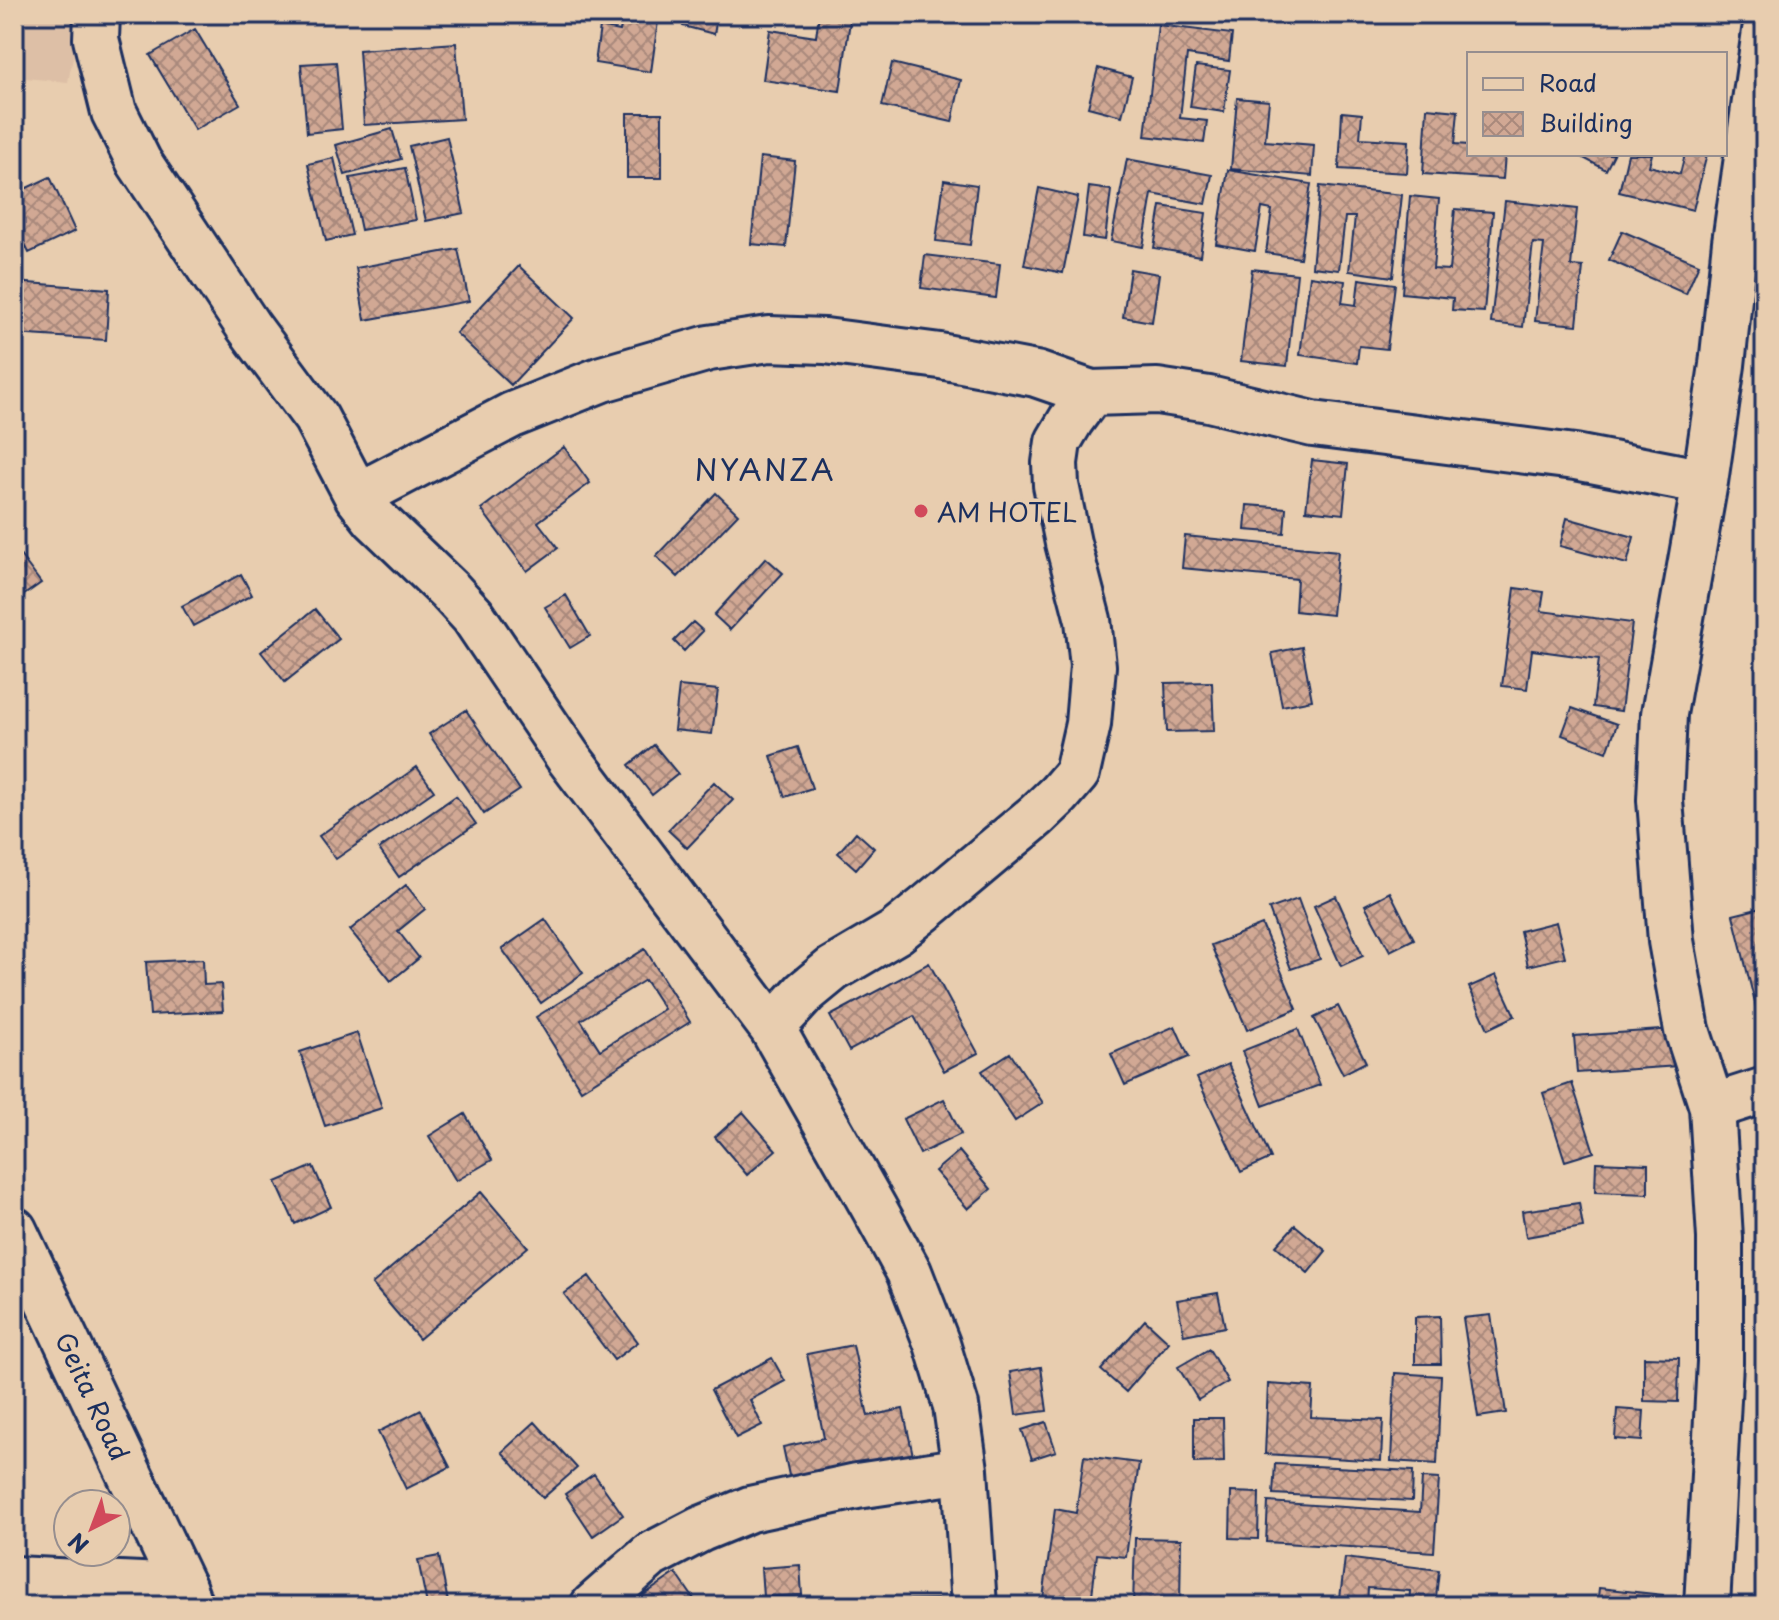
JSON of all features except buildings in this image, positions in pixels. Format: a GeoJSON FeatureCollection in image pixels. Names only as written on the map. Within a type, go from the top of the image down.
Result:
{"type":"FeatureCollection","features":[{"type":"Feature","properties":{"kind":"main road"},"geometry":{"type":"LineString","coordinates":[[97,14],[96,39],[114,112],[139,162],[248,326],[316,418],[357,496],[383,527],[473,616],[568,757],[772,1028],[909,1272],[937,1344],[956,1406],[965,1470],[974,1606]]}},
{"type":"Feature","properties":{"kind":"main road"},"geometry":{"type":"LineString","coordinates":[[1707,1606],[1720,1362],[1720,1238],[1712,1107],[1687,1030],[1671,941],[1660,800],[1664,714],[1705,482],[1765,31]]}},
{"type":"Feature","properties":{"kind":"main road"},"geometry":{"type":"LineString","coordinates":[[357,496],[512,415],[602,379],[709,348],[769,339],[825,341],[940,356],[1036,374],[1091,393],[1157,391],[1209,399],[1313,424],[1575,457],[1705,482]]}},
{"type":"Feature","properties":{"kind":"main road"},"geometry":{"type":"LineString","coordinates":[[772,1028],[814,984],[833,969],[896,932],[1037,815],[1077,773],[1088,724],[1093,666],[1088,620],[1068,543],[1056,485],[1055,463],[1058,442],[1091,393]]}},
{"type":"Feature","properties":{"kind":"main road"},"geometry":{"type":"LineString","coordinates":[[1712,1107],[1765,1090]]}},
{"type":"Feature","properties":{"kind":"main road","name":"Geita Road"},"geometry":{"type":"LineString","coordinates":[[14,1230],[186,1597]]}},
{"type":"Feature","properties":{"kind":"main road"},"geometry":{"type":"LineString","coordinates":[[593,1606],[651,1555],[701,1529],[750,1509],[857,1486],[965,1470]]}},
{"type":"Feature","properties":{"kind":"main road"},"geometry":{"type":"LineString","coordinates":[[14,1579],[186,1597]]}},
{"type":"Feature","properties":{"kind":"shaded area"},"geometry":{"type":"Polygon","coordinates":[[[14,14],[82,14],[68,82],[14,77],[14,14]]]}},
{"type":"Feature","properties":{"kind":"place","name":"AM HOTEL"},"geometry":{"type":"Point","coordinates":[921,511]}},
{"type":"Feature","properties":{"kind":"district","name":"NYANZA"},"geometry":{"type":"Point","coordinates":[765,468]}}]}
